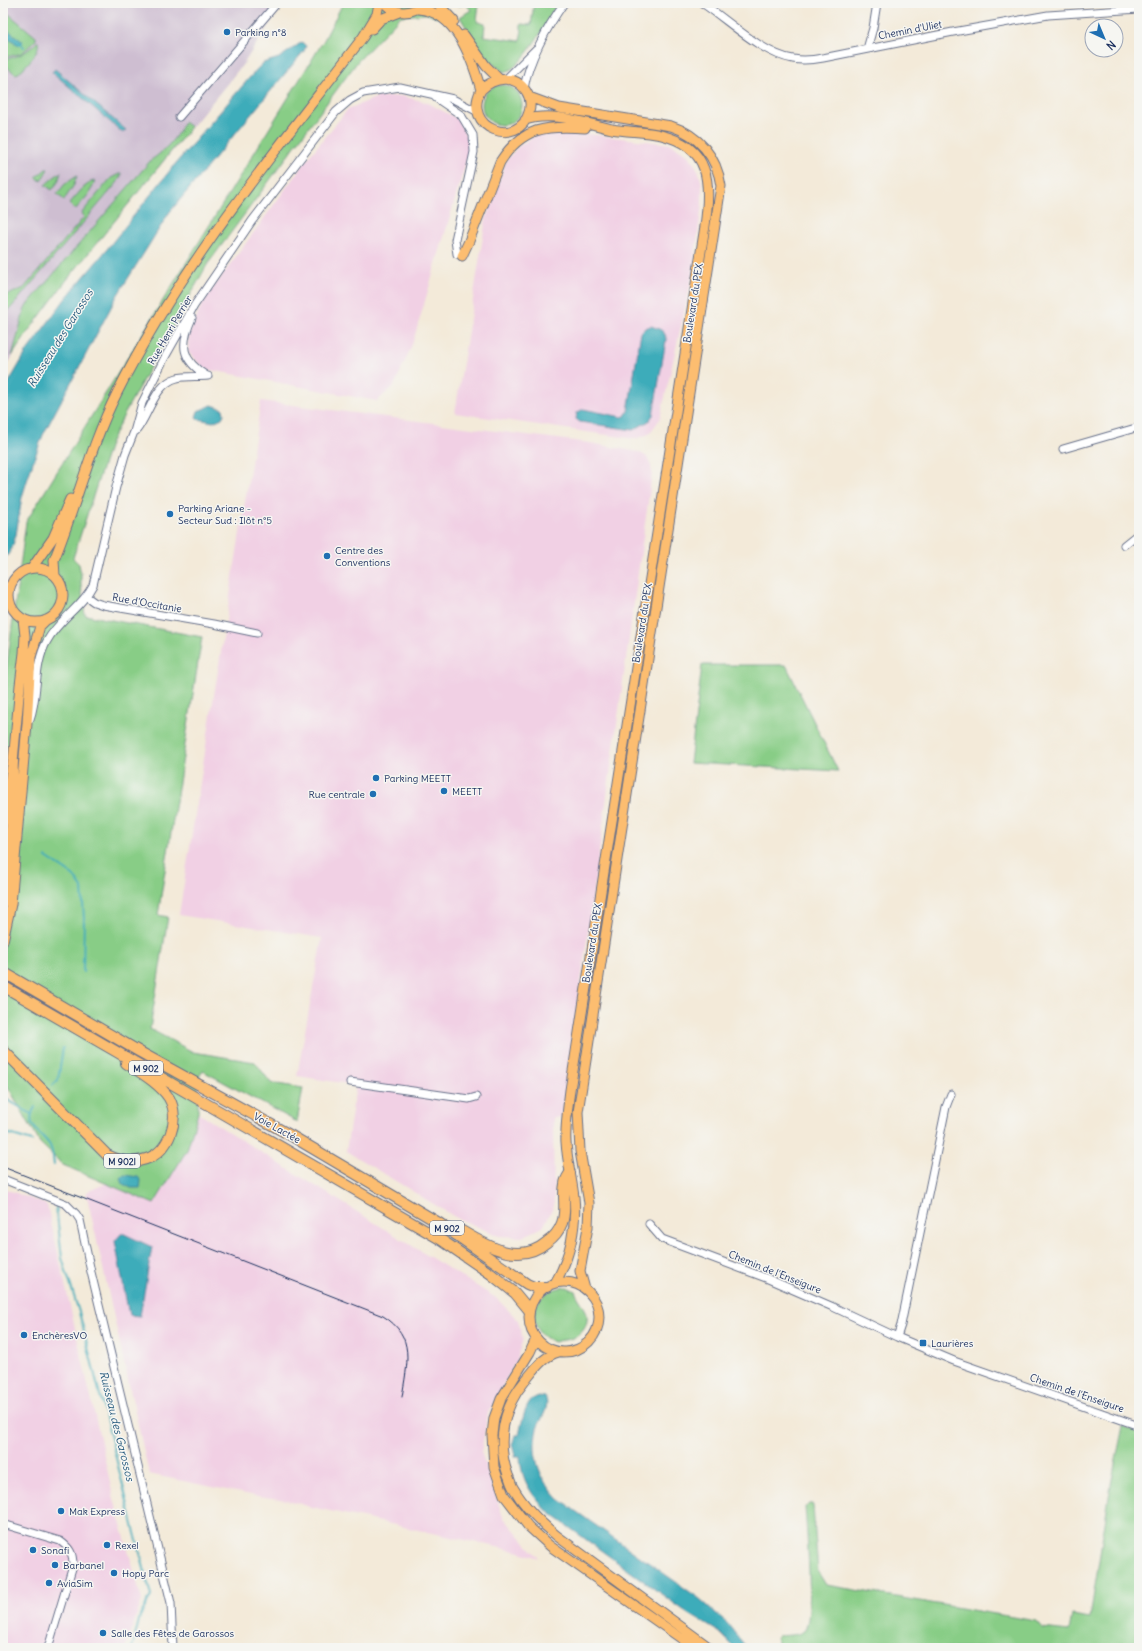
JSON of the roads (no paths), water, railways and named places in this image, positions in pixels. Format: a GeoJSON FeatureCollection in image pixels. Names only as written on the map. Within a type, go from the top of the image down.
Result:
{"type":"FeatureCollection","features":[{"type":"Feature","properties":{"kind":"highway"},"geometry":{"type":"LineString","coordinates":[[3,821],[14,762]]}},
{"type":"Feature","properties":{"kind":"highway","name":"Voie Lactée"},"geometry":{"type":"LineString","coordinates":[[3,972],[140,1052],[290,1135],[394,1196],[439,1223],[527,1284],[534,1287],[551,1285]]}},
{"type":"Feature","properties":{"kind":"highway","name":"Voie Lactée"},"geometry":{"type":"LineString","coordinates":[[3,986],[396,1212],[446,1243],[491,1274],[515,1293],[529,1310]]}},
{"type":"Feature","properties":{"kind":"highway","name":"M 902l"},"geometry":{"type":"LineString","coordinates":[[3,1050],[107,1155],[117,1160],[136,1161],[155,1155],[162,1148],[171,1134],[174,1115],[169,1098],[155,1083],[122,1060],[121,1053]]}},
{"type":"Feature","properties":{"kind":"highway"},"geometry":{"type":"LineString","coordinates":[[394,1196],[435,1215],[497,1250],[511,1254],[528,1253],[541,1247],[552,1239],[562,1224],[565,1208],[565,1184],[570,1172]]}},
{"type":"Feature","properties":{"kind":"main road"},"geometry":{"type":"LineString","coordinates":[[55,576],[54,560],[98,431],[116,392],[145,340],[169,299],[232,208],[363,37],[377,14],[379,3]]}},
{"type":"Feature","properties":{"kind":"main road"},"geometry":{"type":"LineString","coordinates":[[384,3],[393,10],[399,12]]}},
{"type":"Feature","properties":{"kind":"main road"},"geometry":{"type":"LineString","coordinates":[[437,3],[455,22],[486,66],[502,79]]}},
{"type":"Feature","properties":{"kind":"main road"},"geometry":{"type":"LineString","coordinates":[[363,37],[382,19],[399,12],[412,11],[421,6],[433,12],[449,24],[470,56],[482,90]]}},
{"type":"Feature","properties":{"kind":"main road"},"geometry":{"type":"LineString","coordinates":[[502,79],[516,82],[527,93],[530,109],[525,120],[516,129],[503,132],[497,131],[486,125],[478,112],[477,101],[482,90],[492,81],[502,79]]}},
{"type":"Feature","properties":{"kind":"main road","name":"Boulevard du PEX"},"geometry":{"type":"LineString","coordinates":[[527,93],[559,108],[671,126],[681,129],[697,139],[706,148],[720,176],[721,186],[578,1112],[580,1151],[589,1203],[588,1227],[580,1271],[585,1289]]}},
{"type":"Feature","properties":{"kind":"main road","name":"Boulevard du PEX"},"geometry":{"type":"LineString","coordinates":[[525,120],[542,116],[614,129],[659,134],[672,138],[687,146],[700,160],[706,174],[708,184],[708,204],[570,1090],[566,1142],[574,1198],[572,1237],[566,1260],[551,1285]]}},
{"type":"Feature","properties":{"kind":"main road"},"geometry":{"type":"LineString","coordinates":[[459,255],[470,241],[500,162],[507,150],[520,138],[529,133],[559,126],[614,129]]}},
{"type":"Feature","properties":{"kind":"main road"},"geometry":{"type":"LineString","coordinates":[[32,568],[53,538],[88,461]]}},
{"type":"Feature","properties":{"kind":"main road"},"geometry":{"type":"LineString","coordinates":[[3,941],[11,904],[27,724],[31,657],[40,626],[60,608],[63,591],[55,576],[44,569],[32,568],[22,571],[6,587],[6,598],[16,614],[23,619],[30,622],[46,620]]}},
{"type":"Feature","properties":{"kind":"main road"},"geometry":{"type":"LineString","coordinates":[[3,902],[8,867],[14,762],[24,653],[25,636],[23,619]]}},
{"type":"Feature","properties":{"kind":"main road"},"geometry":{"type":"LineString","coordinates":[[559,1352],[546,1347],[536,1339],[531,1330],[529,1310],[539,1293],[551,1285],[565,1282],[576,1284],[585,1289],[592,1297],[597,1307],[599,1318],[597,1328],[592,1338],[584,1346],[574,1350],[550,1354],[542,1361],[520,1386],[508,1407],[503,1422],[503,1462],[513,1488],[534,1517],[557,1536],[710,1648]]}},
{"type":"Feature","properties":{"kind":"main road"},"geometry":{"type":"LineString","coordinates":[[536,1339],[530,1352],[501,1399],[494,1418],[492,1435],[494,1467],[504,1495],[528,1526],[550,1546],[695,1648]]}},
{"type":"Feature","properties":{"kind":"street"},"geometry":{"type":"LineString","coordinates":[[179,117],[277,3]]}},
{"type":"Feature","properties":{"kind":"street"},"geometry":{"type":"LineString","coordinates":[[527,93],[527,73],[541,42],[564,3]]}},
{"type":"Feature","properties":{"kind":"street","name":"Chemin d'Uliet"},"geometry":{"type":"LineString","coordinates":[[702,3],[750,38],[783,57],[812,60],[1048,15],[1139,9]]}},
{"type":"Feature","properties":{"kind":"street"},"geometry":{"type":"LineString","coordinates":[[867,49],[873,28],[877,3]]}},
{"type":"Feature","properties":{"kind":"street"},"geometry":{"type":"LineString","coordinates":[[502,79],[541,42]]}},
{"type":"Feature","properties":{"kind":"street","name":"Rue Henri Perrier"},"geometry":{"type":"LineString","coordinates":[[27,724],[31,719],[37,672],[47,641],[60,624],[87,596],[93,584],[116,487],[142,403],[164,359],[203,292],[252,220],[336,112],[350,100],[363,93],[400,87],[453,99],[478,112]]}},
{"type":"Feature","properties":{"kind":"street"},"geometry":{"type":"LineString","coordinates":[[433,95],[461,115],[473,135],[474,152],[455,240],[459,255]]}},
{"type":"Feature","properties":{"kind":"street"},"geometry":{"type":"LineString","coordinates":[[134,432],[142,424],[156,396],[166,384],[175,379],[208,376],[196,369],[190,363],[183,346],[190,320],[203,292]]}},
{"type":"Feature","properties":{"kind":"street"},"geometry":{"type":"LineString","coordinates":[[1063,449],[1139,427]]}},
{"type":"Feature","properties":{"kind":"street"},"geometry":{"type":"LineString","coordinates":[[1124,545],[1139,533]]}},
{"type":"Feature","properties":{"kind":"street","name":"Rue d'Occitanie"},"geometry":{"type":"LineString","coordinates":[[87,596],[94,602],[103,605],[257,633]]}},
{"type":"Feature","properties":{"kind":"street"},"geometry":{"type":"LineString","coordinates":[[350,1082],[469,1099],[476,1097]]}},
{"type":"Feature","properties":{"kind":"street"},"geometry":{"type":"LineString","coordinates":[[897,1337],[901,1325],[946,1107],[951,1094]]}},
{"type":"Feature","properties":{"kind":"street"},"geometry":{"type":"LineString","coordinates":[[3,1179],[66,1204],[80,1220],[91,1272],[171,1603],[173,1648]]}},
{"type":"Feature","properties":{"kind":"street","name":"Chemin de l'Enseigure"},"geometry":{"type":"LineString","coordinates":[[649,1224],[662,1239],[766,1278],[897,1337],[966,1365],[1139,1426]]}},
{"type":"Feature","properties":{"kind":"street"},"geometry":{"type":"LineString","coordinates":[[3,1524],[60,1541],[68,1547],[73,1555],[73,1565],[48,1648]]}},
{"type":"Feature","properties":{"kind":"water"},"geometry":{"type":"Polygon","coordinates":[[[3,26],[23,42],[19,46],[3,33],[3,26]]]}},
{"type":"Feature","properties":{"kind":"water"},"geometry":{"type":"Polygon","coordinates":[[[302,42],[306,46],[304,51],[169,213],[117,296],[43,435],[22,497],[16,535],[12,548],[9,554],[3,558],[3,394],[9,382],[27,351],[65,299],[176,163],[257,69],[263,63],[279,58],[302,42]]]}},
{"type":"Feature","properties":{"kind":"water"},"geometry":{"type":"Polygon","coordinates":[[[55,69],[126,130],[123,133],[52,72],[55,69]]]}},
{"type":"Feature","properties":{"kind":"water"},"geometry":{"type":"Polygon","coordinates":[[[651,326],[663,332],[666,340],[653,415],[649,421],[633,430],[580,422],[576,419],[577,413],[583,409],[622,417],[625,416],[628,411],[641,332],[645,328],[651,326]]]}},
{"type":"Feature","properties":{"kind":"water"},"geometry":{"type":"Polygon","coordinates":[[[212,405],[223,409],[224,414],[222,418],[213,422],[198,419],[196,417],[198,411],[212,405]]]}},
{"type":"Feature","properties":{"kind":"water"},"geometry":{"type":"Polygon","coordinates":[[[124,1175],[138,1177],[141,1180],[140,1188],[131,1188],[123,1184],[121,1178],[124,1175]]]}},
{"type":"Feature","properties":{"kind":"water"},"geometry":{"type":"Polygon","coordinates":[[[122,1233],[152,1247],[140,1316],[129,1315],[115,1241],[122,1233]]]}},
{"type":"Feature","properties":{"kind":"water"},"geometry":{"type":"Polygon","coordinates":[[[539,1396],[545,1397],[547,1405],[537,1429],[535,1439],[536,1459],[547,1485],[553,1493],[560,1500],[700,1599],[726,1622],[747,1648],[735,1648],[719,1632],[689,1614],[552,1515],[539,1502],[529,1488],[523,1473],[520,1456],[515,1456],[512,1444],[516,1435],[519,1435],[527,1406],[534,1398],[539,1396]]]}},
{"type":"Feature","properties":{"kind":"waterway","name":"Ruisseau des Garossos"},"geometry":{"type":"LineString","coordinates":[[19,43],[24,47]]}},
{"type":"Feature","properties":{"kind":"waterway","name":"Ruisseau des Garossos"},"geometry":{"type":"LineString","coordinates":[[46,857],[73,875],[82,888],[84,919],[83,972]]}},
{"type":"Feature","properties":{"kind":"waterway","name":"Ruisseau des Garossos"},"geometry":{"type":"LineString","coordinates":[[53,1085],[58,1080],[63,1048]]}},
{"type":"Feature","properties":{"kind":"waterway"},"geometry":{"type":"LineString","coordinates":[[3,1097],[31,1114]]}},
{"type":"Feature","properties":{"kind":"waterway","name":"Ruisseau des Garossos"},"geometry":{"type":"LineString","coordinates":[[35,1107],[32,1113],[32,1123],[49,1144],[53,1154],[54,1165]]}},
{"type":"Feature","properties":{"kind":"waterway"},"geometry":{"type":"LineString","coordinates":[[3,1132],[32,1141]]}},
{"type":"Feature","properties":{"kind":"waterway","name":"Ruisseau des Garossos"},"geometry":{"type":"LineString","coordinates":[[56,1206],[62,1258],[79,1312],[151,1596],[140,1616],[132,1648]]}},
{"type":"Feature","properties":{"kind":"tram line"},"geometry":{"type":"LineString","coordinates":[[3,1167],[383,1316],[401,1332],[405,1342],[407,1362],[402,1397]]}},
{"type":"Feature","properties":{"kind":"place","name":"Parking n°8"},"geometry":{"type":"Point","coordinates":[227,32]}},
{"type":"Feature","properties":{"kind":"place","name":"Parking Ariane - Secteur Sud : Ilôt n°5"},"geometry":{"type":"Point","coordinates":[170,514]}},
{"type":"Feature","properties":{"kind":"place","name":"Centre des Conventions"},"geometry":{"type":"Point","coordinates":[327,556]}},
{"type":"Feature","properties":{"kind":"place","name":"Parking MEETT"},"geometry":{"type":"Point","coordinates":[376,778]}},
{"type":"Feature","properties":{"kind":"place","name":"MEETT"},"geometry":{"type":"Point","coordinates":[444,791]}},
{"type":"Feature","properties":{"kind":"place","name":"Rue centrale"},"geometry":{"type":"Point","coordinates":[373,794]}},
{"type":"Feature","properties":{"kind":"place","name":"EnchèresVO"},"geometry":{"type":"Point","coordinates":[24,1335]}},
{"type":"Feature","properties":{"kind":"place","name":"Laurières"},"geometry":{"type":"Point","coordinates":[923,1343]}},
{"type":"Feature","properties":{"kind":"place","name":"Mak Express"},"geometry":{"type":"Point","coordinates":[61,1511]}},
{"type":"Feature","properties":{"kind":"place","name":"Rexel"},"geometry":{"type":"Point","coordinates":[107,1545]}},
{"type":"Feature","properties":{"kind":"place","name":"Sonafi"},"geometry":{"type":"Point","coordinates":[33,1550]}},
{"type":"Feature","properties":{"kind":"place","name":"Barbanel"},"geometry":{"type":"Point","coordinates":[55,1565]}},
{"type":"Feature","properties":{"kind":"place","name":"Hopy Parc"},"geometry":{"type":"Point","coordinates":[114,1573]}},
{"type":"Feature","properties":{"kind":"place","name":"AviaSim"},"geometry":{"type":"Point","coordinates":[49,1583]}},
{"type":"Feature","properties":{"kind":"place","name":"Salle des Fêtes de Garossos"},"geometry":{"type":"Point","coordinates":[103,1633]}}]}
